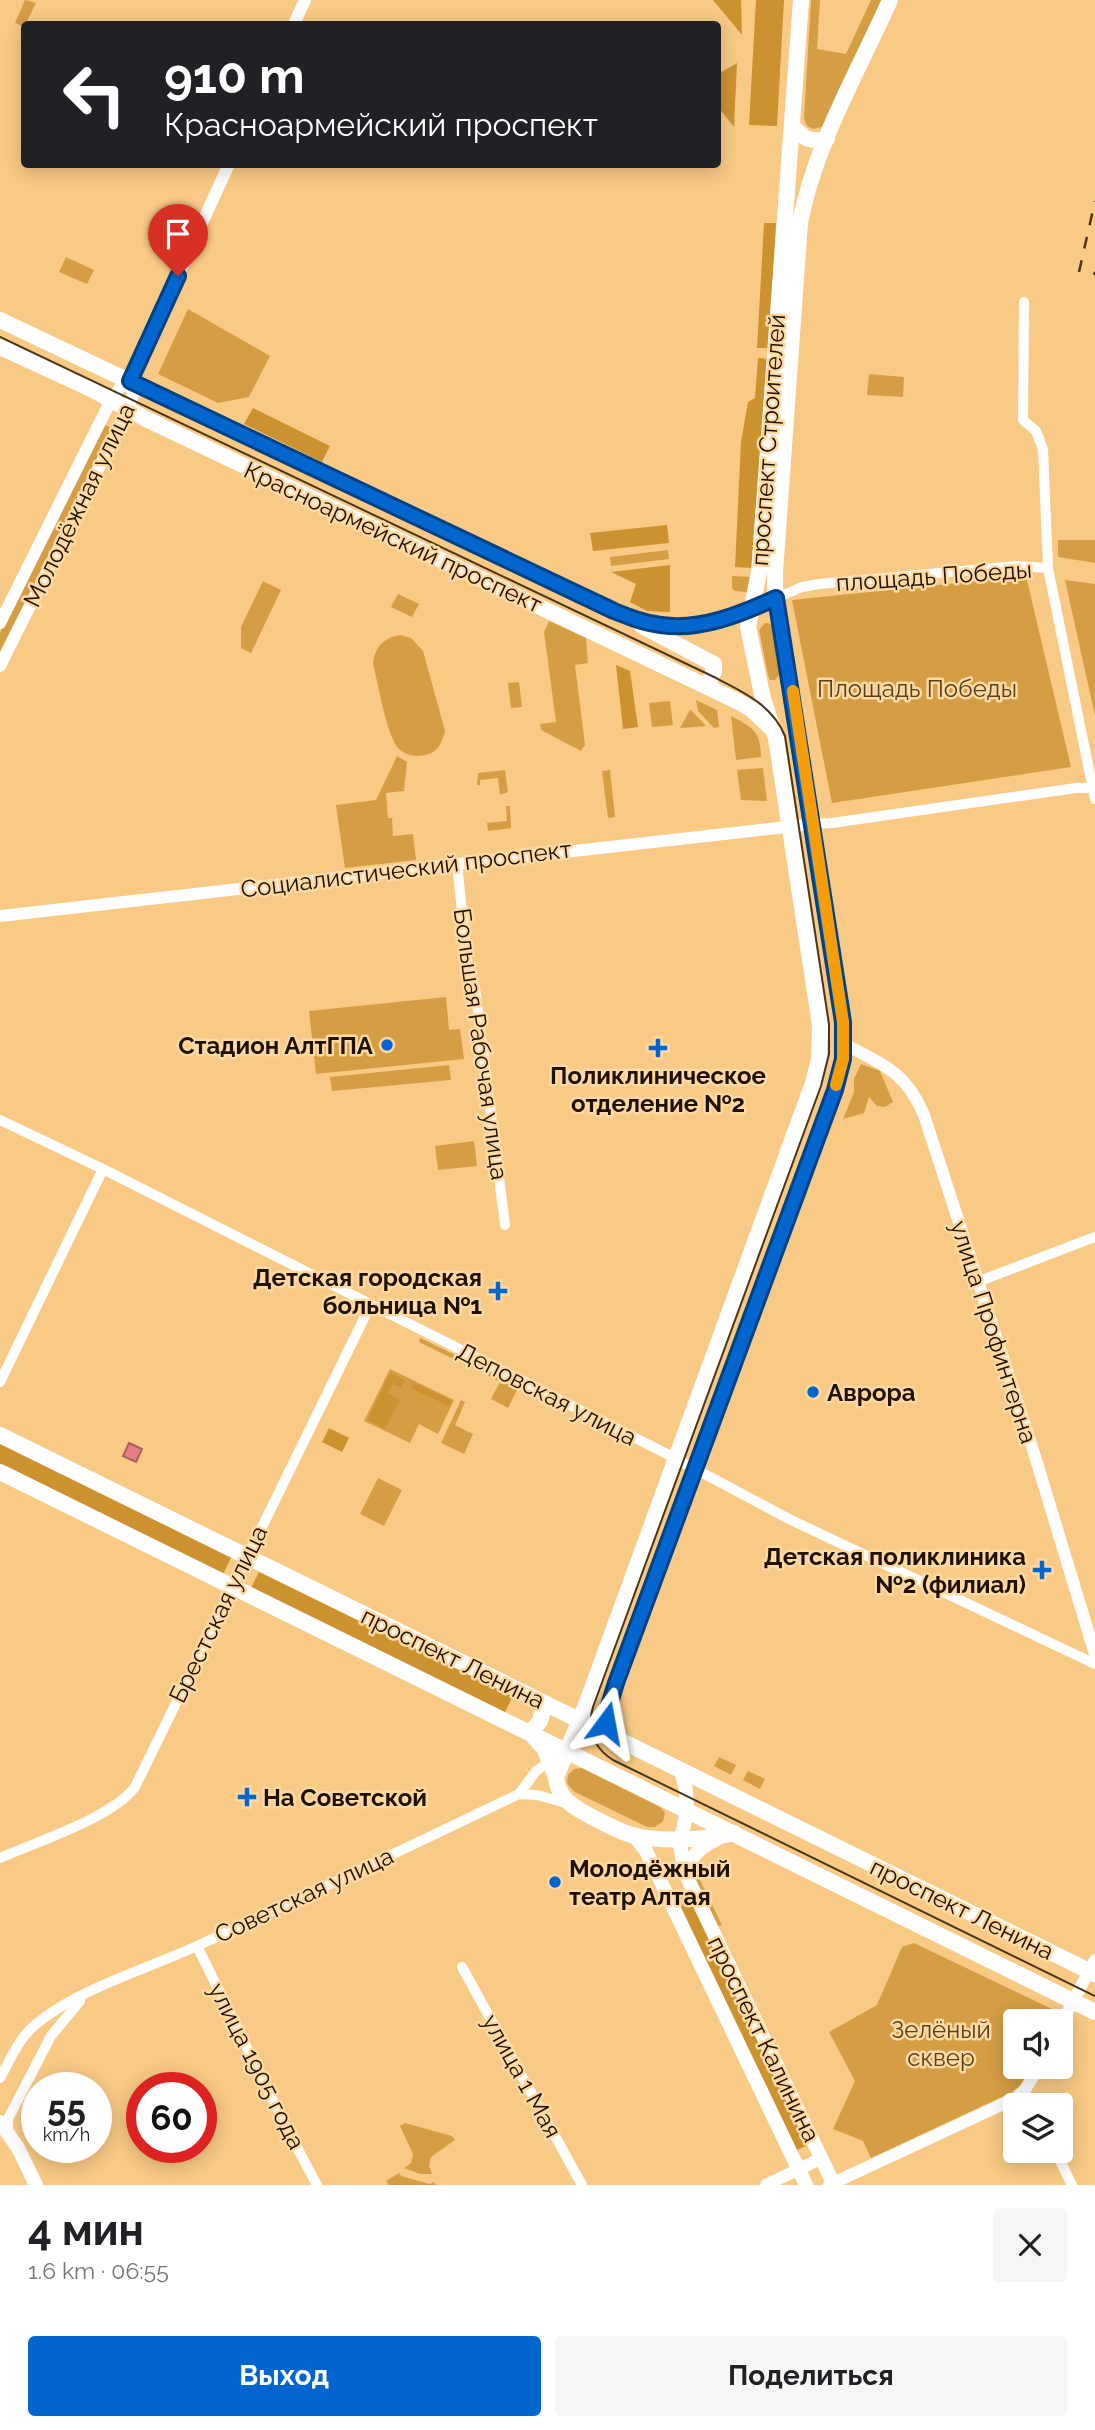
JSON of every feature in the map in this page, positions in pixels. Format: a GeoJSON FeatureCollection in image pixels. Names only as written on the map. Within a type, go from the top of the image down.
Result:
{"type":"FeatureCollection","features":[{"type":"Feature","properties":{"kind":"main road","name":"проспект Строителей"},"geometry":{"type":"LineString","coordinates":[[556,1777],[768,1209],[813,1083],[821,1042],[776,738],[748,627],[760,565],[801,0]]}},
{"type":"Feature","properties":{"kind":"main road","name":"проспект Строителей"},"geometry":{"type":"LineString","coordinates":[[612,1736],[607,1728],[607,1712],[840,1073],[844,1044],[843,1022],[792,685],[776,598],[775,573],[800,223],[806,195],[827,139],[890,0]]}},
{"type":"Feature","properties":{"kind":"main road"},"geometry":{"type":"LineString","coordinates":[[792,126],[805,139],[815,142],[827,139]]}},
{"type":"Feature","properties":{"kind":"main road","name":"Красноармейский проспект"},"geometry":{"type":"LineString","coordinates":[[0,320],[614,611],[662,626],[703,623],[750,610],[776,598]]}},
{"type":"Feature","properties":{"kind":"main road","name":"Красноармейский проспект"},"geometry":{"type":"LineString","coordinates":[[0,346],[128,410],[739,702],[763,719],[776,738]]}},
{"type":"Feature","properties":{"kind":"main road"},"geometry":{"type":"LineString","coordinates":[[614,611],[709,660],[715,668],[706,687]]}},
{"type":"Feature","properties":{"kind":"main road"},"geometry":{"type":"LineString","coordinates":[[739,702],[767,708],[780,702],[792,685]]}},
{"type":"Feature","properties":{"kind":"main road"},"geometry":{"type":"LineString","coordinates":[[768,1209],[789,1216]]}},
{"type":"Feature","properties":{"kind":"main road","name":"проспект Ленина"},"geometry":{"type":"LineString","coordinates":[[0,1435],[681,1770],[1093,1968]]}},
{"type":"Feature","properties":{"kind":"main road","name":"проспект Ленина"},"geometry":{"type":"LineString","coordinates":[[0,1472],[687,1810],[728,1835],[1095,2012]]}},
{"type":"Feature","properties":{"kind":"main road"},"geometry":{"type":"LineString","coordinates":[[530,1733],[540,1721],[545,1703]]}},
{"type":"Feature","properties":{"kind":"main road","name":"проспект Ленина"},"geometry":{"type":"LineString","coordinates":[[530,1733],[551,1760],[557,1787],[570,1804]]}},
{"type":"Feature","properties":{"kind":"main road","name":"проспект Калинина"},"geometry":{"type":"LineString","coordinates":[[681,1770],[687,1810],[680,1838],[685,1873],[832,2184]]}},
{"type":"Feature","properties":{"kind":"main road"},"geometry":{"type":"LineString","coordinates":[[570,1804],[634,1836]]}},
{"type":"Feature","properties":{"kind":"main road"},"geometry":{"type":"LineString","coordinates":[[661,1882],[685,1873],[691,1858],[701,1848],[728,1835]]}},
{"type":"Feature","properties":{"kind":"main road","name":"проспект Ленина"},"geometry":{"type":"LineString","coordinates":[[634,1836],[680,1838],[728,1835]]}},
{"type":"Feature","properties":{"kind":"main road","name":"проспект Калинина"},"geometry":{"type":"LineString","coordinates":[[634,1836],[646,1851],[806,2185]]}},
{"type":"Feature","properties":{"kind":"main road"},"geometry":{"type":"LineString","coordinates":[[4,2127],[36,2185]]}},
{"type":"Feature","properties":{"kind":"street"},"geometry":{"type":"LineString","coordinates":[[295,21],[305,0]]}},
{"type":"Feature","properties":{"kind":"street","name":"Молодёжная улица"},"geometry":{"type":"LineString","coordinates":[[0,623],[111,400],[120,387],[130,381],[227,168]]}},
{"type":"Feature","properties":{"kind":"street"},"geometry":{"type":"LineString","coordinates":[[1024,302],[1023,420],[1036,431],[1043,449],[1048,568]]}},
{"type":"Feature","properties":{"kind":"street","name":"Молодёжная улица"},"geometry":{"type":"LineString","coordinates":[[0,666],[128,410],[133,394],[130,381]]}},
{"type":"Feature","properties":{"kind":"street","name":"площадь Победы"},"geometry":{"type":"LineString","coordinates":[[776,598],[802,587],[819,584],[1016,566],[1048,568],[1094,794],[1076,788],[813,824]]}},
{"type":"Feature","properties":{"kind":"street","name":"Социалистический проспект"},"geometry":{"type":"LineString","coordinates":[[0,916],[813,824]]}},
{"type":"Feature","properties":{"kind":"street","name":"Большая Рабочая улица"},"geometry":{"type":"LineString","coordinates":[[457,863],[468,970],[475,988],[505,1224]]}},
{"type":"Feature","properties":{"kind":"street","name":"улица Профинтерна"},"geometry":{"type":"LineString","coordinates":[[844,1044],[894,1071],[911,1088],[917,1099],[1038,1466],[1095,1654]]}},
{"type":"Feature","properties":{"kind":"street","name":"Деповская улица"},"geometry":{"type":"LineString","coordinates":[[0,1120],[371,1304],[819,1534],[1095,1664]]}},
{"type":"Feature","properties":{"kind":"street"},"geometry":{"type":"LineString","coordinates":[[0,1382],[103,1169]]}},
{"type":"Feature","properties":{"kind":"street"},"geometry":{"type":"LineString","coordinates":[[977,1282],[1095,1237]]}},
{"type":"Feature","properties":{"kind":"street","name":"Брестская улица"},"geometry":{"type":"LineString","coordinates":[[0,1858],[99,1814],[130,1793],[371,1304]]}},
{"type":"Feature","properties":{"kind":"street"},"geometry":{"type":"LineString","coordinates":[[519,1794],[536,1771],[567,1751]]}},
{"type":"Feature","properties":{"kind":"street"},"geometry":{"type":"LineString","coordinates":[[519,1794],[537,1795],[570,1804]]}},
{"type":"Feature","properties":{"kind":"street","name":"Советская улица"},"geometry":{"type":"LineString","coordinates":[[0,2078],[26,2034],[59,2007],[197,1946],[519,1794]]}},
{"type":"Feature","properties":{"kind":"street","name":"улица 1905 года"},"geometry":{"type":"LineString","coordinates":[[197,1946],[317,2185]]}},
{"type":"Feature","properties":{"kind":"street","name":"улица 1 Мая"},"geometry":{"type":"LineString","coordinates":[[461,1967],[582,2185]]}},
{"type":"Feature","properties":{"kind":"street"},"geometry":{"type":"LineString","coordinates":[[1069,2009],[1093,1968]]}},
{"type":"Feature","properties":{"kind":"street","name":"Советская улица"},"geometry":{"type":"LineString","coordinates":[[4,2127],[51,2036],[67,2013],[88,1993]]}},
{"type":"Feature","properties":{"kind":"street"},"geometry":{"type":"LineString","coordinates":[[832,2184],[1016,2098],[1032,2079]]}},
{"type":"Feature","properties":{"kind":"street"},"geometry":{"type":"LineString","coordinates":[[766,2185],[822,2158]]}},
{"type":"Feature","properties":{"kind":"street"},"geometry":{"type":"LineString","coordinates":[[1061,2163],[1072,2185]]}},
{"type":"Feature","properties":{"kind":"green space"},"geometry":{"type":"Polygon","coordinates":[[[25,0],[36,3],[27,21],[21,21],[21,26],[15,23],[25,0]]]}},
{"type":"Feature","properties":{"kind":"green space"},"geometry":{"type":"Polygon","coordinates":[[[811,0],[820,0],[817,49],[846,54],[871,0],[882,0],[825,126],[813,129],[807,126],[804,118],[811,0]]]}},
{"type":"Feature","properties":{"kind":"green space"},"geometry":{"type":"Polygon","coordinates":[[[66,257],[94,270],[87,284],[59,272],[66,257]]]}},
{"type":"Feature","properties":{"kind":"green space"},"geometry":{"type":"Polygon","coordinates":[[[188,309],[270,356],[249,397],[218,403],[158,374],[188,309]]]}},
{"type":"Feature","properties":{"kind":"green space"},"geometry":{"type":"Polygon","coordinates":[[[869,374],[904,377],[903,397],[867,395],[869,374]]]}},
{"type":"Feature","properties":{"kind":"green space"},"geometry":{"type":"Polygon","coordinates":[[[105,425],[114,429],[0,651],[0,633],[105,425]]]}},
{"type":"Feature","properties":{"kind":"green space"},"geometry":{"type":"Polygon","coordinates":[[[1058,540],[1095,540],[1095,563],[1058,557],[1058,540]]]}},
{"type":"Feature","properties":{"kind":"green space"},"geometry":{"type":"Polygon","coordinates":[[[668,550],[669,559],[611,566],[610,557],[668,550]]]}},
{"type":"Feature","properties":{"kind":"green space"},"geometry":{"type":"Polygon","coordinates":[[[732,576],[752,577],[747,592],[735,591],[732,588],[732,576]]]}},
{"type":"Feature","properties":{"kind":"green space","name":"Площадь Победы"},"geometry":{"type":"Polygon","coordinates":[[[1026,576],[1071,767],[832,803],[792,600],[1026,576]]]}},
{"type":"Feature","properties":{"kind":"green space"},"geometry":{"type":"Polygon","coordinates":[[[1065,580],[1095,584],[1095,716],[1065,580]]]}},
{"type":"Feature","properties":{"kind":"green space"},"geometry":{"type":"Polygon","coordinates":[[[263,581],[281,590],[251,653],[241,648],[241,627],[263,581]]]}},
{"type":"Feature","properties":{"kind":"green space"},"geometry":{"type":"Polygon","coordinates":[[[398,594],[419,604],[412,617],[391,607],[398,594]]]}},
{"type":"Feature","properties":{"kind":"green space"},"geometry":{"type":"Polygon","coordinates":[[[549,621],[586,638],[588,663],[575,665],[585,745],[581,751],[541,730],[540,724],[556,722],[544,632],[549,621]]]}},
{"type":"Feature","properties":{"kind":"green space"},"geometry":{"type":"Polygon","coordinates":[[[765,623],[772,627],[781,673],[775,680],[770,680],[768,675],[759,630],[765,623]]]}},
{"type":"Feature","properties":{"kind":"green space"},"geometry":{"type":"Polygon","coordinates":[[[400,635],[411,638],[423,651],[445,731],[436,749],[425,755],[408,755],[395,743],[373,664],[381,644],[400,635]]]}},
{"type":"Feature","properties":{"kind":"green space"},"geometry":{"type":"Polygon","coordinates":[[[519,682],[522,707],[511,708],[508,683],[519,682]]]}},
{"type":"Feature","properties":{"kind":"green space"},"geometry":{"type":"Polygon","coordinates":[[[696,700],[717,710],[719,727],[714,728],[698,711],[696,700]]]}},
{"type":"Feature","properties":{"kind":"green space"},"geometry":{"type":"Polygon","coordinates":[[[670,701],[673,725],[652,727],[649,703],[670,701]]]}},
{"type":"Feature","properties":{"kind":"green space"},"geometry":{"type":"Polygon","coordinates":[[[691,710],[706,726],[680,728],[691,710]]]}},
{"type":"Feature","properties":{"kind":"green space"},"geometry":{"type":"Polygon","coordinates":[[[731,716],[754,731],[761,748],[761,757],[736,760],[731,716]]]}},
{"type":"Feature","properties":{"kind":"green space"},"geometry":{"type":"Polygon","coordinates":[[[397,756],[407,762],[404,791],[386,793],[388,818],[392,818],[393,836],[413,834],[416,860],[345,868],[336,805],[376,800],[397,756]]]}},
{"type":"Feature","properties":{"kind":"green space"},"geometry":{"type":"Polygon","coordinates":[[[763,768],[767,801],[741,800],[737,770],[763,768]]]}},
{"type":"Feature","properties":{"kind":"green space"},"geometry":{"type":"Polygon","coordinates":[[[505,770],[508,792],[500,795],[498,778],[480,780],[480,785],[477,785],[478,773],[505,770]]]}},
{"type":"Feature","properties":{"kind":"green space"},"geometry":{"type":"Polygon","coordinates":[[[610,770],[615,817],[608,818],[602,771],[610,770]]]}},
{"type":"Feature","properties":{"kind":"green space"},"geometry":{"type":"Polygon","coordinates":[[[506,806],[510,806],[511,828],[488,831],[487,823],[507,821],[506,806]]]}},
{"type":"Feature","properties":{"kind":"green space","name":"Стадион АлтГПА"},"geometry":{"type":"Polygon","coordinates":[[[446,997],[449,1030],[460,1029],[464,1059],[316,1074],[309,1011],[446,997]]]}},
{"type":"Feature","properties":{"kind":"green space"},"geometry":{"type":"Polygon","coordinates":[[[861,1064],[880,1071],[893,1102],[885,1107],[877,1106],[869,1097],[864,1113],[843,1119],[854,1092],[854,1079],[861,1064]]]}},
{"type":"Feature","properties":{"kind":"green space"},"geometry":{"type":"Polygon","coordinates":[[[449,1065],[451,1080],[332,1091],[330,1077],[449,1065]]]}},
{"type":"Feature","properties":{"kind":"green space"},"geometry":{"type":"Polygon","coordinates":[[[474,1141],[477,1166],[438,1170],[435,1146],[474,1141]]]}},
{"type":"Feature","properties":{"kind":"green space"},"geometry":{"type":"Polygon","coordinates":[[[420,1338],[474,1364],[472,1368],[419,1342],[420,1338]]]}},
{"type":"Feature","properties":{"kind":"green space"},"geometry":{"type":"Polygon","coordinates":[[[390,1369],[454,1400],[438,1434],[419,1424],[410,1443],[364,1421],[390,1369]]]}},
{"type":"Feature","properties":{"kind":"green space"},"geometry":{"type":"Polygon","coordinates":[[[487,1371],[519,1386],[508,1408],[491,1399],[500,1382],[485,1374],[487,1371]]]}},
{"type":"Feature","properties":{"kind":"green space"},"geometry":{"type":"Polygon","coordinates":[[[461,1400],[465,1402],[455,1425],[473,1434],[464,1454],[441,1443],[461,1400]]]}},
{"type":"Feature","properties":{"kind":"green space"},"geometry":{"type":"Polygon","coordinates":[[[378,1478],[402,1490],[384,1526],[360,1514],[378,1478]]]}},
{"type":"Feature","properties":{"kind":"green space"},"geometry":{"type":"Polygon","coordinates":[[[719,1757],[736,1765],[731,1775],[714,1766],[719,1757]]]}},
{"type":"Feature","properties":{"kind":"green space"},"geometry":{"type":"Polygon","coordinates":[[[582,1768],[660,1807],[665,1813],[663,1821],[655,1827],[647,1827],[573,1791],[567,1783],[568,1775],[574,1769],[582,1768]]]}},
{"type":"Feature","properties":{"kind":"green space"},"geometry":{"type":"Polygon","coordinates":[[[748,1771],[765,1779],[760,1789],[743,1780],[748,1771]]]}},
{"type":"Feature","properties":{"kind":"green space"},"geometry":{"type":"Polygon","coordinates":[[[699,1878],[722,1925],[718,1926],[696,1880],[699,1878]]]}},
{"type":"Feature","properties":{"kind":"green space","name":"Зелёный сквер"},"geometry":{"type":"Polygon","coordinates":[[[914,1943],[1052,2009],[1003,2009],[1003,2079],[1025,2079],[1021,2085],[1012,2092],[1003,2093],[1003,2096],[871,2158],[863,2141],[833,2129],[855,2081],[829,2032],[877,2005],[902,1947],[914,1943]]]}},
{"type":"Feature","properties":{"kind":"green space"},"geometry":{"type":"Polygon","coordinates":[[[405,2123],[452,2136],[455,2140],[431,2157],[429,2166],[432,2174],[420,2174],[404,2168],[411,2163],[413,2154],[400,2126],[405,2123]]]}},
{"type":"Feature","properties":{"kind":"green space"},"geometry":{"type":"Polygon","coordinates":[[[399,2173],[401,2176],[430,2184],[434,2182],[436,2185],[389,2185],[386,2181],[399,2173]]]}},
{"type":"Feature","properties":{"kind":"shaded area"},"geometry":{"type":"Polygon","coordinates":[[[713,0],[741,0],[742,35],[713,0]]]}},
{"type":"Feature","properties":{"kind":"shaded area"},"geometry":{"type":"Polygon","coordinates":[[[756,0],[784,0],[777,126],[749,125],[756,0]]]}},
{"type":"Feature","properties":{"kind":"shaded area"},"geometry":{"type":"Polygon","coordinates":[[[737,63],[734,127],[721,111],[721,72],[737,63]]]}},
{"type":"Feature","properties":{"kind":"shaded area"},"geometry":{"type":"Polygon","coordinates":[[[764,223],[776,223],[769,348],[757,348],[764,223]]]}},
{"type":"Feature","properties":{"kind":"shaded area"},"geometry":{"type":"Polygon","coordinates":[[[758,358],[768,359],[753,568],[735,567],[741,442],[748,402],[755,398],[758,358]]]}},
{"type":"Feature","properties":{"kind":"shaded area"},"geometry":{"type":"Polygon","coordinates":[[[253,408],[330,446],[322,462],[244,424],[253,408]]]}},
{"type":"Feature","properties":{"kind":"shaded area"},"geometry":{"type":"Polygon","coordinates":[[[667,525],[669,543],[593,551],[590,533],[667,525]]]}},
{"type":"Feature","properties":{"kind":"shaded area"},"geometry":{"type":"Polygon","coordinates":[[[670,565],[670,612],[647,611],[630,602],[636,584],[611,572],[670,565]]]}},
{"type":"Feature","properties":{"kind":"shaded area"},"geometry":{"type":"Polygon","coordinates":[[[616,665],[630,671],[638,727],[623,729],[616,665]]]}},
{"type":"Feature","properties":{"kind":"shaded area"},"geometry":{"type":"Polygon","coordinates":[[[390,1373],[405,1380],[401,1387],[393,1384],[388,1393],[400,1400],[385,1429],[367,1420],[390,1373]]]}},
{"type":"Feature","properties":{"kind":"shaded area"},"geometry":{"type":"Polygon","coordinates":[[[414,1383],[451,1400],[449,1406],[411,1388],[414,1383]]]}},
{"type":"Feature","properties":{"kind":"shaded area"},"geometry":{"type":"Polygon","coordinates":[[[329,1428],[349,1438],[342,1452],[322,1442],[329,1428]]]}},
{"type":"Feature","properties":{"kind":"shaded area"},"geometry":{"type":"Polygon","coordinates":[[[0,1441],[232,1556],[223,1574],[0,1464],[0,1441]]]}},
{"type":"Feature","properties":{"kind":"shaded area"},"geometry":{"type":"Polygon","coordinates":[[[129,1443],[142,1449],[136,1462],[123,1456],[129,1443]]]}},
{"type":"Feature","properties":{"kind":"shaded area"},"geometry":{"type":"Polygon","coordinates":[[[259,1572],[513,1696],[504,1714],[250,1590],[259,1572]]]}},
{"type":"Feature","properties":{"kind":"shaded area"},"geometry":{"type":"Polygon","coordinates":[[[685,1890],[808,2145],[797,2150],[675,1895],[685,1890]]]}},
{"type":"Feature","properties":{"kind":"tram line"},"geometry":{"type":"LineString","coordinates":[[0,337],[712,676],[764,707],[779,725],[785,736],[829,1024],[829,1054],[821,1086],[593,1707],[591,1730],[596,1744],[613,1760],[1095,1996]]}},
{"type":"Feature","properties":{"kind":"railway"},"geometry":{"type":"LineString","coordinates":[[1079,272],[1095,201]]}},
{"type":"Feature","properties":{"kind":"slow traffic"},"geometry":{"type":"LineString","coordinates":[[793,691],[843,1022],[843,1059],[836,1085]]}},
{"type":"Feature","properties":{"kind":"place","name":"Стадион АлтГПА"},"geometry":{"type":"Point","coordinates":[387,1045]}},
{"type":"Feature","properties":{"kind":"place","name":"Поликлиническое отделение №2"},"geometry":{"type":"Point","coordinates":[658,1048]}},
{"type":"Feature","properties":{"kind":"place","name":"Детская городская больница №1"},"geometry":{"type":"Point","coordinates":[498,1291]}},
{"type":"Feature","properties":{"kind":"place","name":"Аврора"},"geometry":{"type":"Point","coordinates":[813,1392]}},
{"type":"Feature","properties":{"kind":"place","name":"Детская поликлиника №2 (филиал)"},"geometry":{"type":"Point","coordinates":[1042,1570]}},
{"type":"Feature","properties":{"kind":"place","name":"На Советской"},"geometry":{"type":"Point","coordinates":[247,1797]}},
{"type":"Feature","properties":{"kind":"place","name":"Молодёжный театр Алтая"},"geometry":{"type":"Point","coordinates":[555,1882]}},
{"type":"Feature","properties":{"kind":"route"},"geometry":{"type":"LineString","coordinates":[[178,276],[130,381],[614,611],[639,620],[662,626],[703,623],[727,618],[776,598],[792,685],[843,1022],[843,1059],[835,1090],[616,1683],[606,1723]]}}]}
